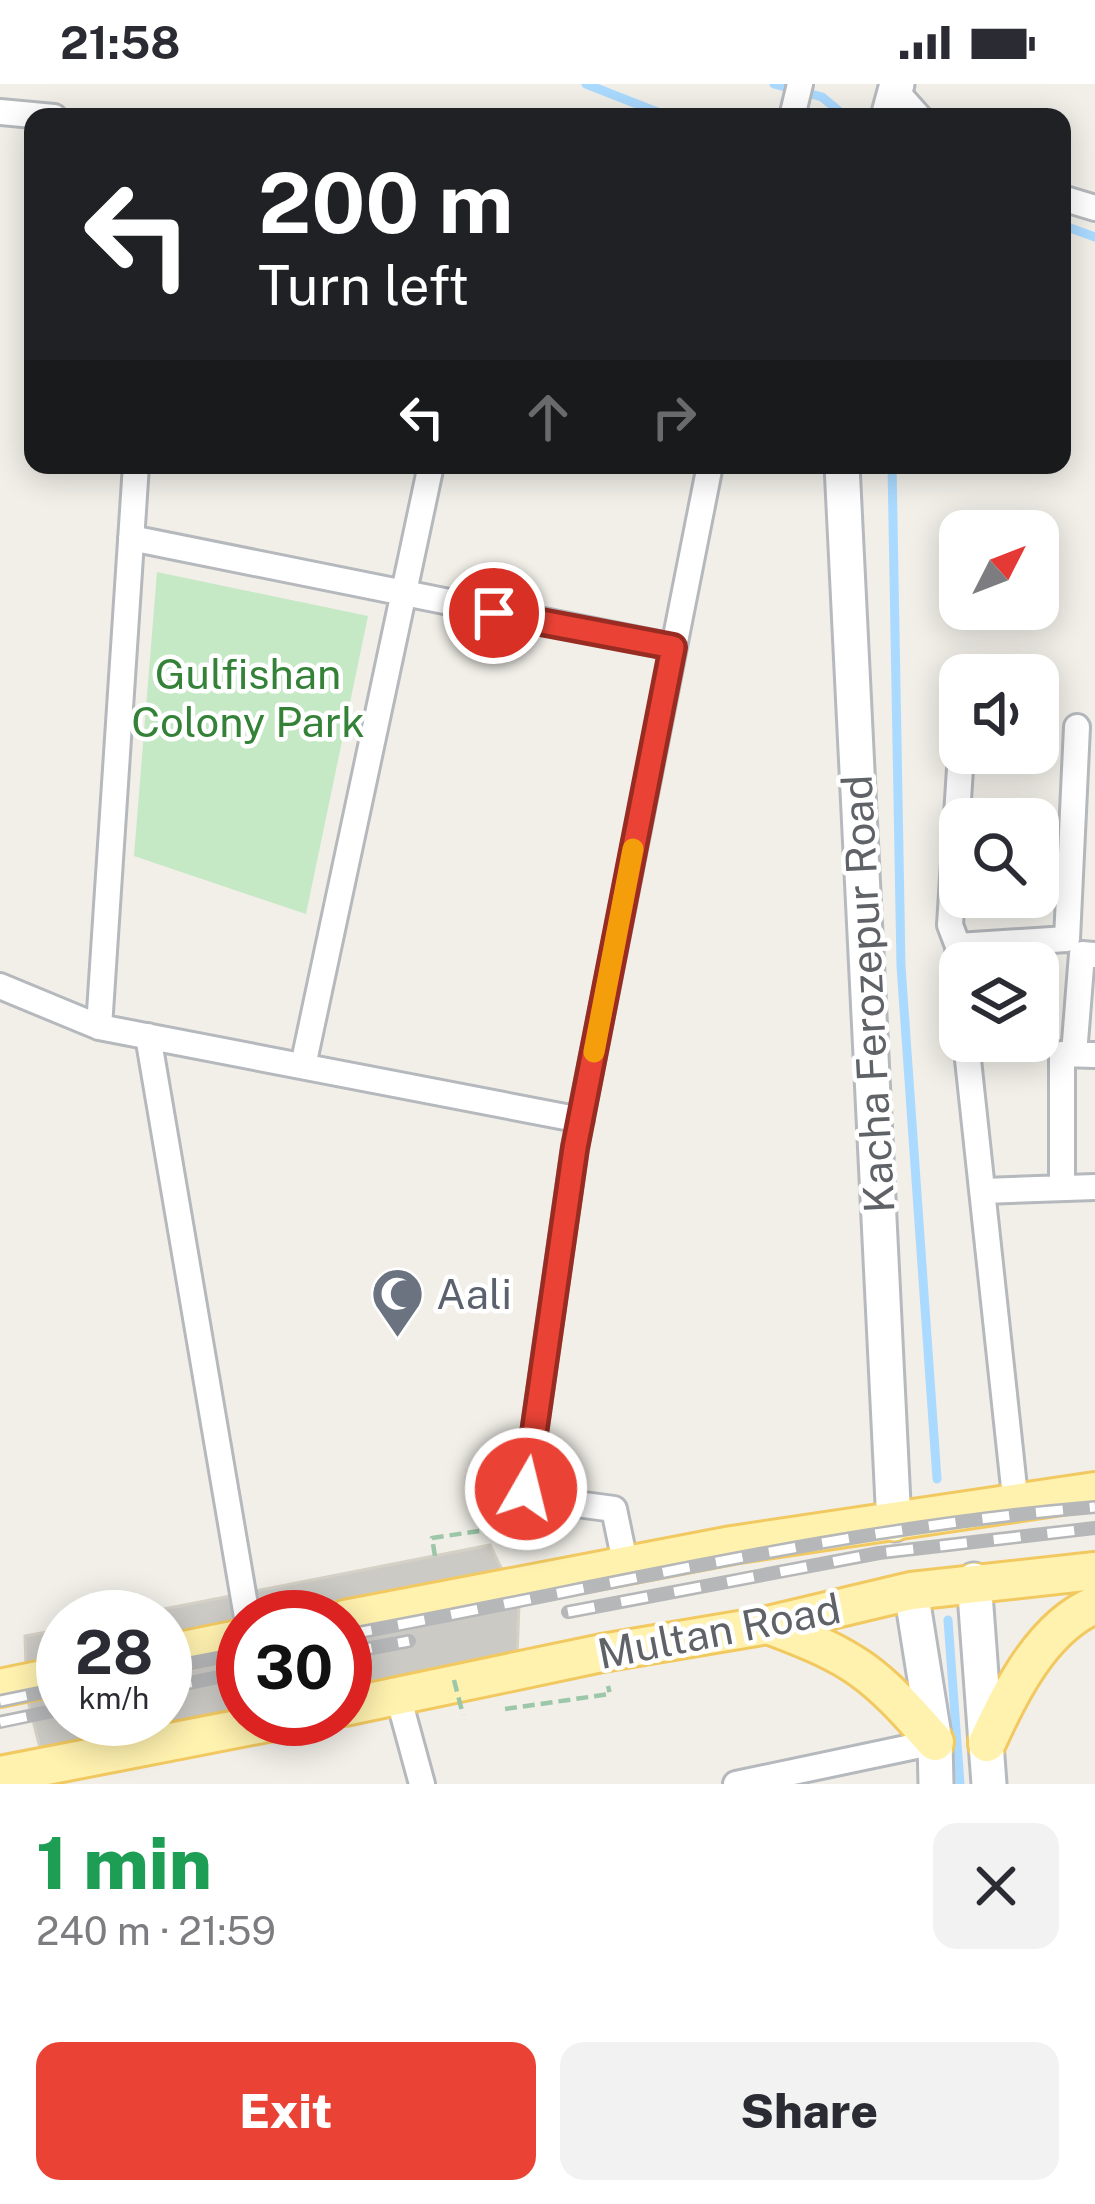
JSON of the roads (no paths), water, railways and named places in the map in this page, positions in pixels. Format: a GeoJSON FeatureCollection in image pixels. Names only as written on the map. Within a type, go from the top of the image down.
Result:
{"type":"FeatureCollection","features":[{"type":"Feature","properties":{"kind":"main road","name":"Kacha Ferozepur Road"},"geometry":{"type":"LineString","coordinates":[[842,474],[894,1524]]}},
{"type":"Feature","properties":{"kind":"main road","name":"Multan Road"},"geometry":{"type":"LineString","coordinates":[[372,1614],[732,1545],[1095,1491]]}},
{"type":"Feature","properties":{"kind":"main road","name":"Multan Road"},"geometry":{"type":"LineString","coordinates":[[372,1701],[974,1580],[1095,1571]]}},
{"type":"Feature","properties":{"kind":"main road"},"geometry":{"type":"LineString","coordinates":[[974,1580],[989,1784]]}},
{"type":"Feature","properties":{"kind":"main road"},"geometry":{"type":"LineString","coordinates":[[911,1592],[935,1742],[936,1784]]}},
{"type":"Feature","properties":{"kind":"main road"},"geometry":{"type":"LineString","coordinates":[[987,1743],[1011,1690],[1057,1634],[1095,1605]]}},
{"type":"Feature","properties":{"kind":"main road"},"geometry":{"type":"LineString","coordinates":[[768,1625],[858,1662],[888,1687],[935,1742]]}},
{"type":"Feature","properties":{"kind":"main road"},"geometry":{"type":"LineString","coordinates":[[0,1666],[36,1671]]}},
{"type":"Feature","properties":{"kind":"main road"},"geometry":{"type":"LineString","coordinates":[[0,1688],[36,1680]]}},
{"type":"Feature","properties":{"kind":"main road"},"geometry":{"type":"LineString","coordinates":[[0,1775],[48,1776],[216,1736]]}},
{"type":"Feature","properties":{"kind":"street"},"geometry":{"type":"LineString","coordinates":[[99,1027],[135,474]]}},
{"type":"Feature","properties":{"kind":"street"},"geometry":{"type":"LineString","coordinates":[[303,1066],[429,474]]}},
{"type":"Feature","properties":{"kind":"street"},"geometry":{"type":"LineString","coordinates":[[626,1567],[614,1509],[554,1501],[546,1490],[526,1489],[581,1120],[708,474]]}},
{"type":"Feature","properties":{"kind":"street"},"geometry":{"type":"LineString","coordinates":[[131,538],[673,647]]}},
{"type":"Feature","properties":{"kind":"street"},"geometry":{"type":"LineString","coordinates":[[1063,1188],[1063,1054],[1084,1055],[1077,727]]}},
{"type":"Feature","properties":{"kind":"street"},"geometry":{"type":"LineString","coordinates":[[956,942],[950,925],[961,774]]}},
{"type":"Feature","properties":{"kind":"street"},"geometry":{"type":"LineString","coordinates":[[0,986],[99,1027],[581,1120]]}},
{"type":"Feature","properties":{"kind":"street"},"geometry":{"type":"LineString","coordinates":[[148,1036],[242,1590]]}},
{"type":"Feature","properties":{"kind":"street"},"geometry":{"type":"LineString","coordinates":[[969,1062],[1016,1506]]}},
{"type":"Feature","properties":{"kind":"street"},"geometry":{"type":"LineString","coordinates":[[984,1191],[1095,1187]]}},
{"type":"Feature","properties":{"kind":"street"},"geometry":{"type":"LineString","coordinates":[[398,1696],[422,1784]]}},
{"type":"Feature","properties":{"kind":"street"},"geometry":{"type":"LineString","coordinates":[[736,1784],[935,1742]]}},
{"type":"Feature","properties":{"kind":"waterway"},"geometry":{"type":"LineString","coordinates":[[586,84],[647,108]]}},
{"type":"Feature","properties":{"kind":"waterway"},"geometry":{"type":"LineString","coordinates":[[774,84],[822,97],[835,108]]}},
{"type":"Feature","properties":{"kind":"waterway"},"geometry":{"type":"LineString","coordinates":[[1071,228],[1095,237]]}},
{"type":"Feature","properties":{"kind":"waterway"},"geometry":{"type":"LineString","coordinates":[[892,474],[901,966],[937,1479]]}},
{"type":"Feature","properties":{"kind":"waterway"},"geometry":{"type":"LineString","coordinates":[[948,1620],[960,1784]]}},
{"type":"Feature","properties":{"kind":"railway"},"geometry":{"type":"LineString","coordinates":[[372,1630],[906,1529],[1095,1507]]}},
{"type":"Feature","properties":{"kind":"railway"},"geometry":{"type":"LineString","coordinates":[[568,1612],[879,1553],[1095,1528]]}},
{"type":"Feature","properties":{"kind":"railway"},"geometry":{"type":"LineString","coordinates":[[372,1648],[409,1641]]}},
{"type":"Feature","properties":{"kind":"railway"},"geometry":{"type":"LineString","coordinates":[[192,1663],[216,1658]]}},
{"type":"Feature","properties":{"kind":"railway"},"geometry":{"type":"LineString","coordinates":[[192,1682],[216,1678]]}},
{"type":"Feature","properties":{"kind":"railway"},"geometry":{"type":"LineString","coordinates":[[0,1701],[36,1694]]}},
{"type":"Feature","properties":{"kind":"railway"},"geometry":{"type":"LineString","coordinates":[[0,1722],[36,1715]]}},
{"type":"Feature","properties":{"kind":"place","name":"Aali"},"geometry":{"type":"Point","coordinates":[397,1340]}},
{"type":"Feature","properties":{"kind":"park label","name":"Gulfishan Colony Park"},"geometry":{"type":"Point","coordinates":[248,698]}}]}
